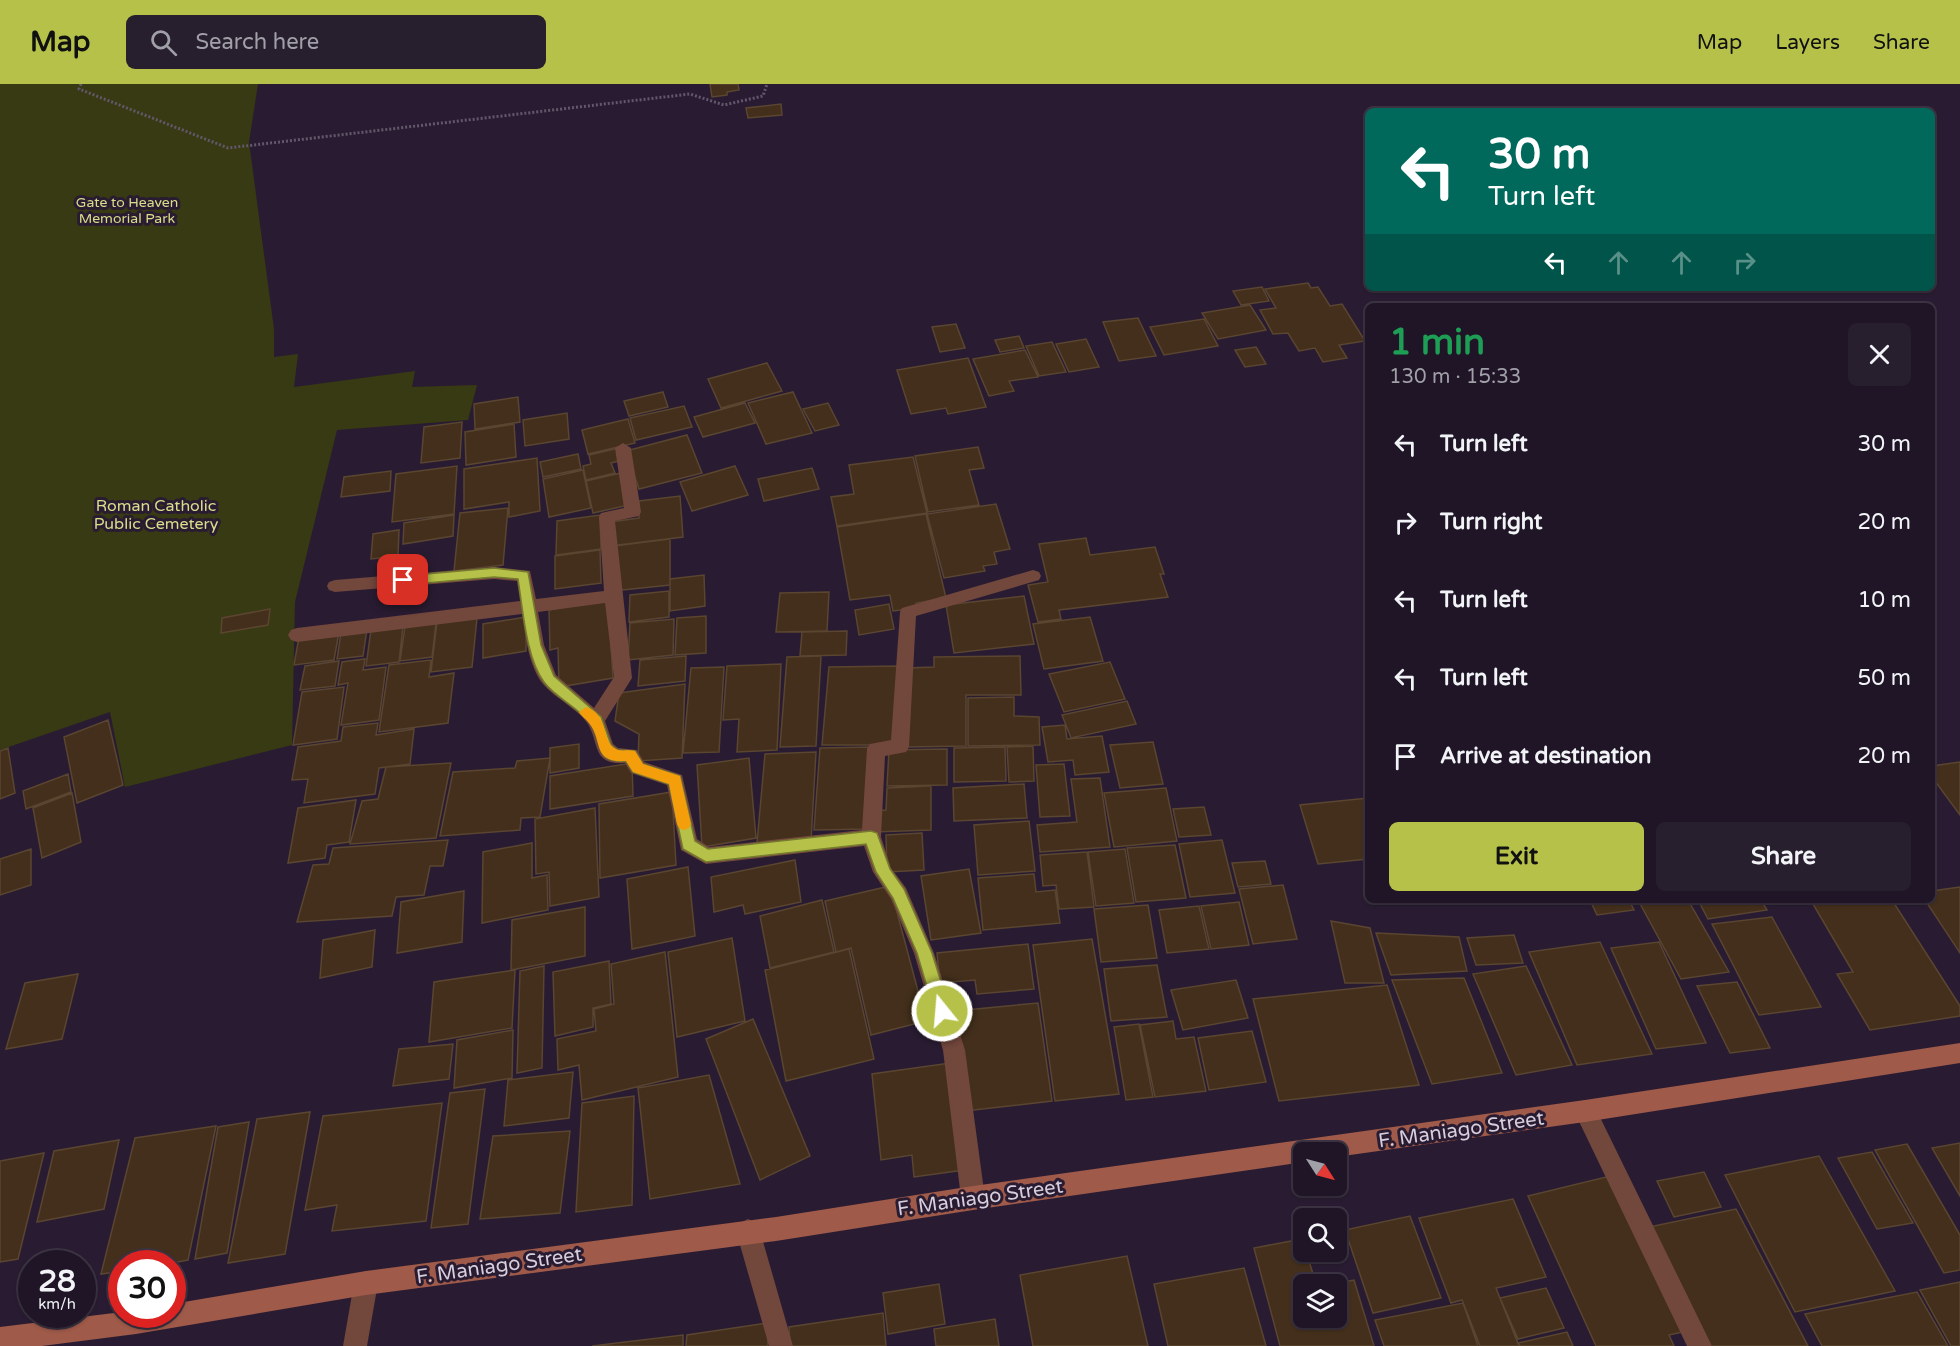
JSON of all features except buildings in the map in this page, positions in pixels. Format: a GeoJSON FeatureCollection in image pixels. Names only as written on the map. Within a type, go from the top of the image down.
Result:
{"type":"FeatureCollection","features":[{"type":"Feature","properties":{"kind":"main road","name":"F. Maniago Street"},"geometry":{"type":"LineString","coordinates":[[0,1338],[136,1322],[366,1283],[776,1229],[974,1198],[1585,1111],[1960,1053]]}},
{"type":"Feature","properties":{"kind":"street"},"geometry":{"type":"LineString","coordinates":[[596,720],[623,678],[613,596],[607,517],[633,512],[623,448]]}},
{"type":"Feature","properties":{"kind":"street"},"geometry":{"type":"LineString","coordinates":[[335,586],[494,573],[524,575],[535,645],[549,679],[596,720],[605,748],[614,756],[630,755],[638,768],[675,780],[688,844],[706,856],[871,837]]}},
{"type":"Feature","properties":{"kind":"street"},"geometry":{"type":"LineString","coordinates":[[974,1198],[954,1050],[924,953],[899,894],[883,872],[871,837],[876,749],[900,747],[908,612],[1033,576]]}},
{"type":"Feature","properties":{"kind":"street"},"geometry":{"type":"LineString","coordinates":[[297,635],[613,596]]}},
{"type":"Feature","properties":{"kind":"street"},"geometry":{"type":"LineString","coordinates":[[1585,1111],[1700,1346]]}},
{"type":"Feature","properties":{"kind":"street"},"geometry":{"type":"LineString","coordinates":[[748,1231],[781,1346]]}},
{"type":"Feature","properties":{"kind":"street"},"geometry":{"type":"LineString","coordinates":[[355,1346],[366,1283]]}},
{"type":"Feature","properties":{"kind":"path"},"geometry":{"type":"LineString","coordinates":[[81,84],[79,89],[228,148],[690,94],[724,105],[764,96],[767,84]]}},
{"type":"Feature","properties":{"kind":"green space","name":"Roman Catholic Public Cemetery"},"geometry":{"type":"Polygon","coordinates":[[[0,84],[258,84],[249,142],[274,329],[274,357],[298,354],[294,387],[415,371],[412,387],[477,385],[468,420],[337,430],[295,602],[292,745],[125,787],[110,712],[0,750],[0,84]]]}},
{"type":"Feature","properties":{"kind":"slow traffic"},"geometry":{"type":"LineString","coordinates":[[586,712],[596,720],[605,748],[614,756],[630,755],[638,768],[675,780],[684,824]]}},
{"type":"Feature","properties":{"kind":"route"},"geometry":{"type":"LineString","coordinates":[[403,580],[494,573],[524,575],[535,645],[549,679],[596,720],[605,748],[614,756],[630,755],[638,768],[675,780],[688,844],[693,849],[706,856],[871,837],[883,872],[899,894],[924,953],[942,1011]]}},
{"type":"Feature","properties":{"kind":"park label","name":"Gate to Heaven Memorial Park"},"geometry":{"type":"Point","coordinates":[127,210]}}]}
